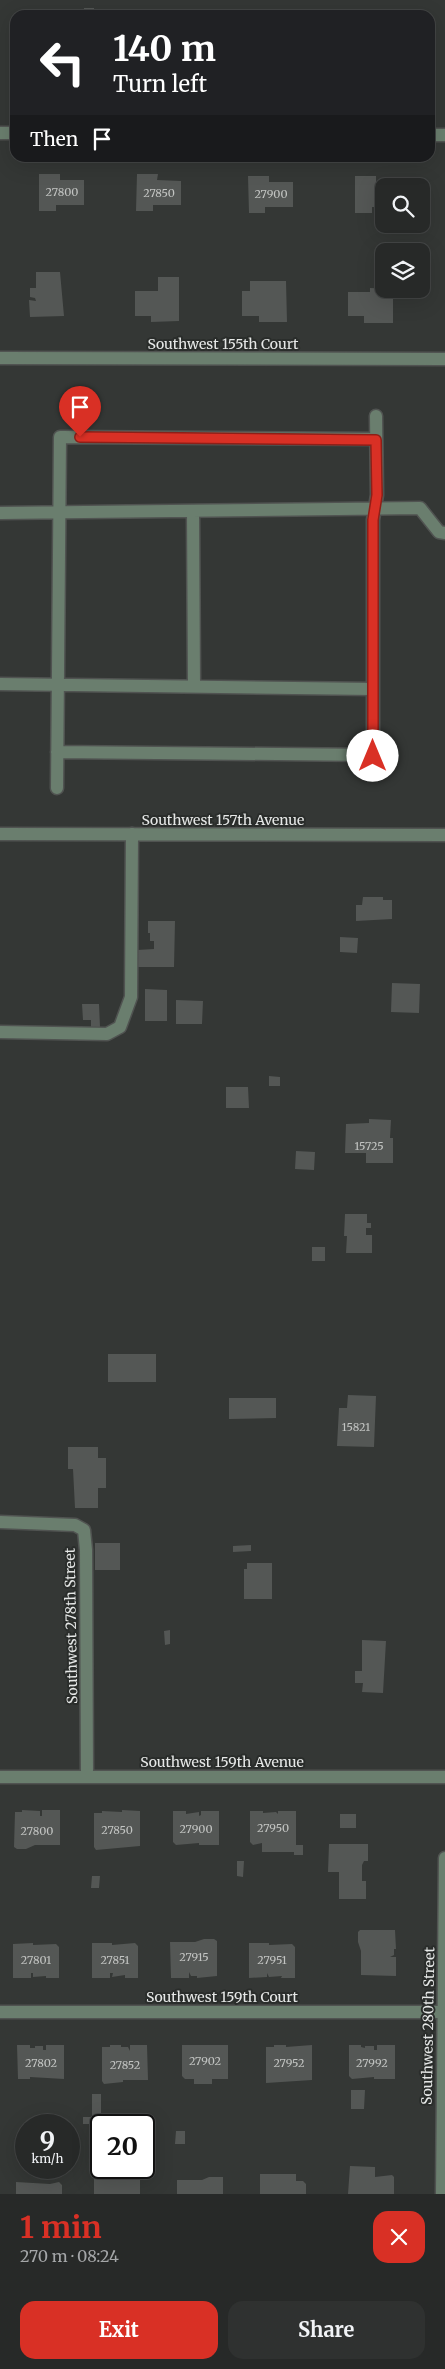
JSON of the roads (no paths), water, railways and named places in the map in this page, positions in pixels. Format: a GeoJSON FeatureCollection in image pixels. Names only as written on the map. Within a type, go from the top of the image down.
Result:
{"type":"FeatureCollection","features":[{"type":"Feature","properties":{"kind":"street","name":"Southwest 155th Court"},"geometry":{"type":"LineString","coordinates":[[0,358],[445,359]]}},
{"type":"Feature","properties":{"kind":"street"},"geometry":{"type":"LineString","coordinates":[[57,752],[373,756],[374,508],[377,495],[376,416]]}},
{"type":"Feature","properties":{"kind":"street"},"geometry":{"type":"LineString","coordinates":[[56,788],[60,437],[376,440]]}},
{"type":"Feature","properties":{"kind":"street"},"geometry":{"type":"LineString","coordinates":[[0,513],[59,514],[420,508],[439,532],[445,533]]}},
{"type":"Feature","properties":{"kind":"street"},"geometry":{"type":"LineString","coordinates":[[194,511],[194,686]]}},
{"type":"Feature","properties":{"kind":"street"},"geometry":{"type":"LineString","coordinates":[[0,684],[373,689]]}},
{"type":"Feature","properties":{"kind":"street","name":"Southwest 157th Avenue"},"geometry":{"type":"LineString","coordinates":[[0,834],[445,835]]}},
{"type":"Feature","properties":{"kind":"street"},"geometry":{"type":"LineString","coordinates":[[0,1032],[107,1034],[120,1027],[131,998],[132,834]]}},
{"type":"Feature","properties":{"kind":"street","name":"Southwest 278th Street"},"geometry":{"type":"LineString","coordinates":[[0,1522],[75,1525],[84,1530],[86,1550],[87,1776]]}},
{"type":"Feature","properties":{"kind":"street","name":"Southwest 159th Avenue"},"geometry":{"type":"LineString","coordinates":[[0,1777],[445,1777]]}},
{"type":"Feature","properties":{"kind":"street","name":"Southwest 280th Street"},"geometry":{"type":"LineString","coordinates":[[442,2194],[445,1858]]}},
{"type":"Feature","properties":{"kind":"street","name":"Southwest 159th Court"},"geometry":{"type":"LineString","coordinates":[[0,2012],[444,2012]]}}]}
